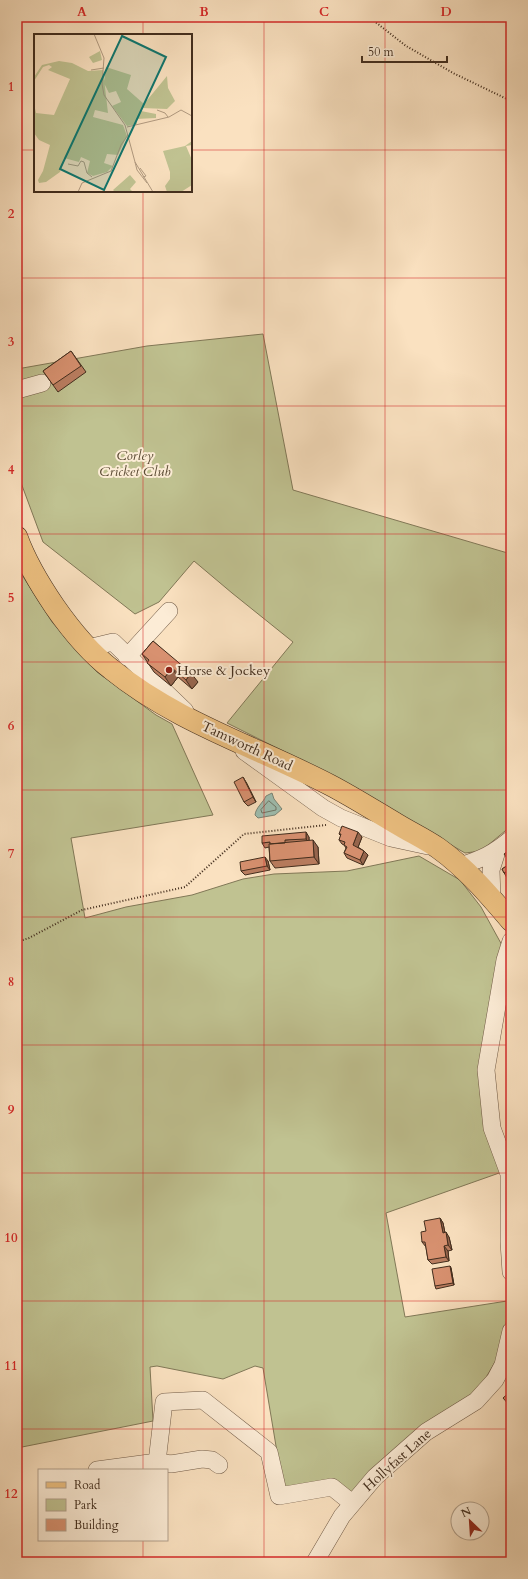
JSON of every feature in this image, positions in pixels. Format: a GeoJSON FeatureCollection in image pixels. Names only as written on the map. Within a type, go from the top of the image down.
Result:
{"type":"FeatureCollection","features":[{"type":"Feature","properties":{"kind":"main road","name":"Tamworth Road"},"geometry":{"type":"LineString","coordinates":[[17,536],[22,552],[48,598],[62,618],[88,648],[111,669],[147,696],[222,735],[330,785],[438,848],[460,866],[492,898],[511,921]]}},
{"type":"Feature","properties":{"kind":"street"},"geometry":{"type":"LineString","coordinates":[[17,390],[42,383]]}},
{"type":"Feature","properties":{"kind":"street"},"geometry":{"type":"LineString","coordinates":[[127,657],[169,611]]}},
{"type":"Feature","properties":{"kind":"street"},"geometry":{"type":"LineString","coordinates":[[88,648],[113,642],[196,722]]}},
{"type":"Feature","properties":{"kind":"street"},"geometry":{"type":"LineString","coordinates":[[222,735],[323,808],[341,818],[392,838],[438,848]]}},
{"type":"Feature","properties":{"kind":"street"},"geometry":{"type":"LineString","coordinates":[[460,866],[481,860],[496,851],[511,839]]}},
{"type":"Feature","properties":{"kind":"street"},"geometry":{"type":"LineString","coordinates":[[492,898],[491,870],[496,851]]}},
{"type":"Feature","properties":{"kind":"street"},"geometry":{"type":"LineString","coordinates":[[511,941],[486,1070],[492,1128],[510,1174],[509,1242],[511,1272]]}},
{"type":"Feature","properties":{"kind":"street","name":"Hollyfast Lane"},"geometry":{"type":"LineString","coordinates":[[315,1562],[342,1516],[375,1477],[426,1432],[476,1402],[495,1380],[504,1365],[511,1331]]}},
{"type":"Feature","properties":{"kind":"street"},"geometry":{"type":"LineString","coordinates":[[157,1462],[164,1402],[203,1400],[269,1452],[279,1496],[332,1487],[352,1503]]}},
{"type":"Feature","properties":{"kind":"street"},"geometry":{"type":"LineString","coordinates":[[104,1469],[157,1462],[171,1464],[202,1459],[212,1460],[219,1465]]}},
{"type":"Feature","properties":{"kind":"path"},"geometry":{"type":"LineString","coordinates":[[369,17],[406,46],[453,73],[511,101]]}},
{"type":"Feature","properties":{"kind":"path"},"geometry":{"type":"LineString","coordinates":[[17,942],[29,938],[82,910],[185,887],[244,834],[326,825],[341,818]]}},
{"type":"Feature","properties":{"kind":"green space","name":"Corley Cricket Club"},"geometry":{"type":"Polygon","coordinates":[[[263,334],[293,490],[511,554],[511,826],[481,851],[465,853],[331,775],[227,723],[293,642],[194,561],[159,602],[135,614],[43,542],[17,472],[17,369],[147,346],[263,334]]]}},
{"type":"Feature","properties":{"kind":"green space"},"geometry":{"type":"Polygon","coordinates":[[[17,567],[52,622],[97,672],[156,715],[172,724],[213,815],[71,838],[85,918],[126,907],[192,895],[243,879],[274,874],[347,871],[419,856],[460,880],[481,907],[503,947],[485,1033],[502,1172],[386,1213],[405,1317],[507,1301],[507,1318],[501,1352],[478,1391],[351,1498],[283,1488],[263,1368],[255,1366],[223,1379],[157,1366],[150,1367],[153,1421],[17,1448],[17,567]]]}},
{"type":"Feature","properties":{"kind":"water"},"geometry":{"type":"Polygon","coordinates":[[[272,793],[274,799],[282,809],[275,815],[258,818],[255,815],[257,810],[266,796],[272,793]]]}},
{"type":"Feature","properties":{"kind":"building"},"geometry":{"type":"Polygon","coordinates":[[[71,351],[81,366],[53,385],[43,371],[71,351]]]}},
{"type":"Feature","properties":{"kind":"building","name":"Horse & Jockey"},"geometry":{"type":"Polygon","coordinates":[[[153,641],[191,673],[186,680],[172,668],[165,677],[147,663],[149,660],[142,654],[153,641]]]}},
{"type":"Feature","properties":{"kind":"building"},"geometry":{"type":"Polygon","coordinates":[[[243,777],[253,797],[244,802],[234,782],[243,777]]]}},
{"type":"Feature","properties":{"kind":"building"},"geometry":{"type":"Polygon","coordinates":[[[342,826],[358,832],[353,845],[364,851],[360,860],[344,853],[347,847],[344,845],[345,842],[339,840],[341,834],[339,834],[342,826]]]}},
{"type":"Feature","properties":{"kind":"building"},"geometry":{"type":"Polygon","coordinates":[[[306,832],[306,839],[285,840],[285,843],[262,843],[262,836],[306,832]]]}},
{"type":"Feature","properties":{"kind":"building"},"geometry":{"type":"Polygon","coordinates":[[[313,840],[314,857],[270,861],[269,844],[313,840]]]}},
{"type":"Feature","properties":{"kind":"building"},"geometry":{"type":"Polygon","coordinates":[[[511,849],[511,863],[504,854],[511,849]]]}},
{"type":"Feature","properties":{"kind":"building"},"geometry":{"type":"Polygon","coordinates":[[[265,857],[267,866],[241,871],[240,862],[265,857]]]}},
{"type":"Feature","properties":{"kind":"building"},"geometry":{"type":"Polygon","coordinates":[[[511,863],[511,869],[504,873],[502,869],[511,863]]]}},
{"type":"Feature","properties":{"kind":"building"},"geometry":{"type":"Polygon","coordinates":[[[440,1218],[443,1233],[446,1232],[448,1245],[444,1246],[446,1257],[428,1260],[425,1242],[422,1242],[421,1232],[426,1231],[424,1221],[440,1218]]]}},
{"type":"Feature","properties":{"kind":"building"},"geometry":{"type":"Polygon","coordinates":[[[450,1266],[453,1283],[435,1286],[432,1269],[450,1266]]]}},
{"type":"Feature","properties":{"kind":"building"},"geometry":{"type":"Polygon","coordinates":[[[511,1391],[511,1407],[503,1398],[511,1391]]]}},
{"type":"Feature","properties":{"kind":"place","name":"Horse & Jockey"},"geometry":{"type":"Point","coordinates":[169,670]}}]}
